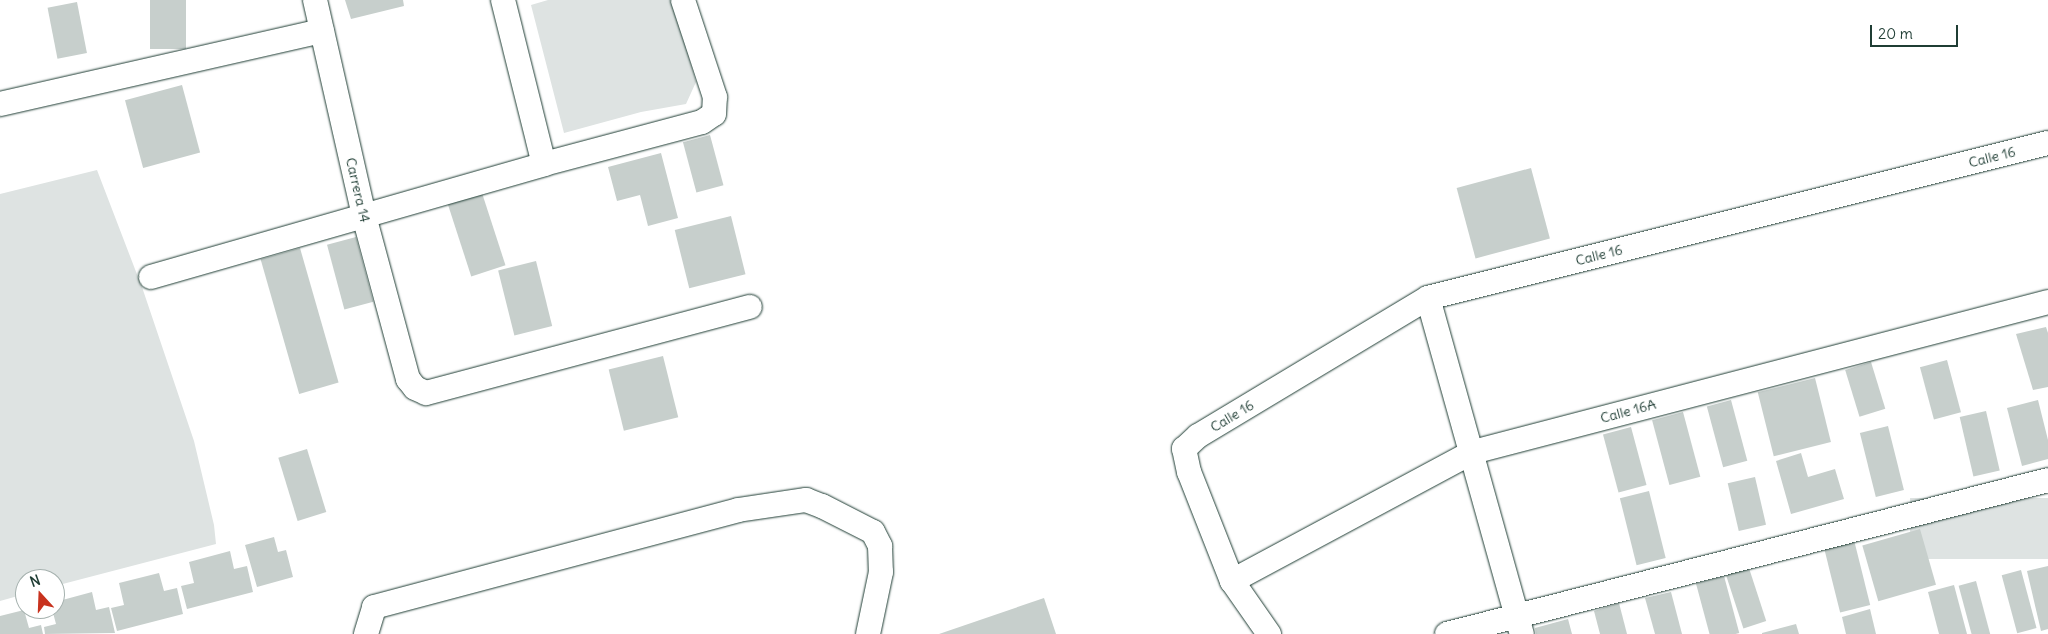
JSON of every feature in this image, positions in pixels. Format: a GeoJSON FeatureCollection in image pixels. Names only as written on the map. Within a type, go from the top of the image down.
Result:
{"type":"FeatureCollection","features":[{"type":"Feature","properties":{"kind":"street","name":"Carrera 14"},"geometry":{"type":"LineString","coordinates":[[315,0],[364,216],[408,379],[415,388],[426,393],[750,307]]}},
{"type":"Feature","properties":{"kind":"street"},"geometry":{"type":"LineString","coordinates":[[503,0],[544,164]]}},
{"type":"Feature","properties":{"kind":"street"},"geometry":{"type":"LineString","coordinates":[[151,277],[544,164],[702,122],[714,114],[715,97],[683,0]]}},
{"type":"Feature","properties":{"kind":"street"},"geometry":{"type":"LineString","coordinates":[[0,104],[322,31]]}},
{"type":"Feature","properties":{"kind":"street","name":"Calle 16"},"geometry":{"type":"LineString","coordinates":[[1232,581],[1189,472],[1184,449],[1198,436],[1428,298],[2048,143]]}},
{"type":"Feature","properties":{"kind":"street"},"geometry":{"type":"LineString","coordinates":[[1428,298],[1473,452],[1520,626]]}},
{"type":"Feature","properties":{"kind":"street","name":"Calle 16A"},"geometry":{"type":"LineString","coordinates":[[1232,581],[1473,452],[2048,302]]}},
{"type":"Feature","properties":{"kind":"street"},"geometry":{"type":"LineString","coordinates":[[1447,634],[1520,626],[2048,480]]}},
{"type":"Feature","properties":{"kind":"street"},"geometry":{"type":"LineString","coordinates":[[366,634],[374,608],[738,510],[806,500],[873,532],[880,546],[881,572],[868,634]]}},
{"type":"Feature","properties":{"kind":"street"},"geometry":{"type":"LineString","coordinates":[[1232,581],[1269,634]]}},
{"type":"Feature","properties":{"kind":"shaded area"},"geometry":{"type":"Polygon","coordinates":[[[548,0],[673,0],[696,82],[686,104],[641,112],[564,133],[531,5],[548,0]]]}},
{"type":"Feature","properties":{"kind":"shaded area"},"geometry":{"type":"Polygon","coordinates":[[[97,170],[143,290],[194,441],[214,525],[216,544],[65,583],[65,569],[15,569],[15,597],[0,601],[0,194],[97,170]]]}},
{"type":"Feature","properties":{"kind":"shaded area"},"geometry":{"type":"Polygon","coordinates":[[[1910,498],[2048,498],[2048,559],[1910,559],[1910,498]]]}},
{"type":"Feature","properties":{"kind":"building"},"geometry":{"type":"Polygon","coordinates":[[[150,0],[186,0],[186,49],[150,49],[150,0]]]}},
{"type":"Feature","properties":{"kind":"building"},"geometry":{"type":"Polygon","coordinates":[[[345,0],[403,0],[404,6],[351,19],[345,0]]]}},
{"type":"Feature","properties":{"kind":"building"},"geometry":{"type":"Polygon","coordinates":[[[77,2],[87,53],[57,59],[48,8],[77,2]]]}},
{"type":"Feature","properties":{"kind":"building"},"geometry":{"type":"Polygon","coordinates":[[[182,85],[200,153],[143,168],[125,100],[182,85]]]}},
{"type":"Feature","properties":{"kind":"building"},"geometry":{"type":"Polygon","coordinates":[[[710,135],[723,185],[696,192],[683,142],[710,135]]]}},
{"type":"Feature","properties":{"kind":"building"},"geometry":{"type":"Polygon","coordinates":[[[661,153],[678,218],[648,226],[640,195],[617,201],[608,167],[661,153]]]}},
{"type":"Feature","properties":{"kind":"building"},"geometry":{"type":"Polygon","coordinates":[[[1531,168],[1550,239],[1476,258],[1457,188],[1531,168]]]}},
{"type":"Feature","properties":{"kind":"building"},"geometry":{"type":"Polygon","coordinates":[[[482,193],[505,265],[471,276],[448,204],[482,193]]]}},
{"type":"Feature","properties":{"kind":"building"},"geometry":{"type":"Polygon","coordinates":[[[731,216],[746,274],[689,288],[675,230],[731,216]]]}},
{"type":"Feature","properties":{"kind":"building"},"geometry":{"type":"Polygon","coordinates":[[[356,237],[373,302],[344,309],[327,245],[356,237]]]}},
{"type":"Feature","properties":{"kind":"building"},"geometry":{"type":"Polygon","coordinates":[[[300,248],[339,383],[299,394],[261,259],[300,248]]]}},
{"type":"Feature","properties":{"kind":"building"},"geometry":{"type":"Polygon","coordinates":[[[536,261],[552,326],[514,335],[498,270],[536,261]]]}},
{"type":"Feature","properties":{"kind":"building"},"geometry":{"type":"Polygon","coordinates":[[[2046,327],[2048,333],[2048,387],[2033,390],[2016,334],[2046,327]]]}},
{"type":"Feature","properties":{"kind":"building"},"geometry":{"type":"Polygon","coordinates":[[[663,356],[678,417],[624,431],[609,370],[663,356]]]}},
{"type":"Feature","properties":{"kind":"building"},"geometry":{"type":"Polygon","coordinates":[[[1947,360],[1961,412],[1934,419],[1920,367],[1947,360]]]}},
{"type":"Feature","properties":{"kind":"building"},"geometry":{"type":"Polygon","coordinates":[[[1871,362],[1885,409],[1860,417],[1845,370],[1871,362]]]}},
{"type":"Feature","properties":{"kind":"building"},"geometry":{"type":"Polygon","coordinates":[[[1815,378],[1831,442],[1774,456],[1758,392],[1815,378]]]}},
{"type":"Feature","properties":{"kind":"building"},"geometry":{"type":"Polygon","coordinates":[[[1731,400],[1747,461],[1723,467],[1707,406],[1731,400]]]}},
{"type":"Feature","properties":{"kind":"building"},"geometry":{"type":"Polygon","coordinates":[[[2038,400],[2048,440],[2048,459],[2022,466],[2007,408],[2038,400]]]}},
{"type":"Feature","properties":{"kind":"building"},"geometry":{"type":"Polygon","coordinates":[[[1986,411],[2000,470],[1973,477],[1960,417],[1986,411]]]}},
{"type":"Feature","properties":{"kind":"building"},"geometry":{"type":"Polygon","coordinates":[[[1683,412],[1700,477],[1669,485],[1652,420],[1683,412]]]}},
{"type":"Feature","properties":{"kind":"building"},"geometry":{"type":"Polygon","coordinates":[[[1888,426],[1904,490],[1876,497],[1860,433],[1888,426]]]}},
{"type":"Feature","properties":{"kind":"building"},"geometry":{"type":"Polygon","coordinates":[[[1631,427],[1647,485],[1619,492],[1603,435],[1631,427]]]}},
{"type":"Feature","properties":{"kind":"building"},"geometry":{"type":"Polygon","coordinates":[[[307,449],[326,512],[298,521],[278,458],[307,449]]]}},
{"type":"Feature","properties":{"kind":"building"},"geometry":{"type":"Polygon","coordinates":[[[1801,453],[1808,477],[1835,469],[1844,499],[1791,514],[1776,461],[1801,453]]]}},
{"type":"Feature","properties":{"kind":"building"},"geometry":{"type":"Polygon","coordinates":[[[1755,477],[1766,525],[1739,531],[1728,483],[1755,477]]]}},
{"type":"Feature","properties":{"kind":"building"},"geometry":{"type":"Polygon","coordinates":[[[1649,491],[1666,558],[1637,565],[1620,498],[1649,491]]]}},
{"type":"Feature","properties":{"kind":"building"},"geometry":{"type":"Polygon","coordinates":[[[1920,529],[1936,585],[1878,601],[1862,546],[1920,529]]]}},
{"type":"Feature","properties":{"kind":"building"},"geometry":{"type":"Polygon","coordinates":[[[274,537],[278,552],[286,550],[293,577],[257,587],[245,545],[274,537]]]}},
{"type":"Feature","properties":{"kind":"building"},"geometry":{"type":"Polygon","coordinates":[[[1854,540],[1870,605],[1840,613],[1824,547],[1854,540]]]}},
{"type":"Feature","properties":{"kind":"building"},"geometry":{"type":"Polygon","coordinates":[[[230,551],[234,569],[247,566],[253,592],[187,609],[181,586],[194,583],[189,562],[230,551]]]}},
{"type":"Feature","properties":{"kind":"building"},"geometry":{"type":"Polygon","coordinates":[[[1748,565],[1766,621],[1743,629],[1725,572],[1748,565]]]}},
{"type":"Feature","properties":{"kind":"building"},"geometry":{"type":"Polygon","coordinates":[[[2048,566],[2048,629],[2041,631],[2027,571],[2048,566]]]}},
{"type":"Feature","properties":{"kind":"building"},"geometry":{"type":"Polygon","coordinates":[[[2021,570],[2037,628],[2017,633],[2002,575],[2021,570]]]}},
{"type":"Feature","properties":{"kind":"building"},"geometry":{"type":"Polygon","coordinates":[[[159,573],[164,591],[177,588],[183,614],[117,631],[111,608],[124,605],[119,583],[159,573]]]}},
{"type":"Feature","properties":{"kind":"building"},"geometry":{"type":"Polygon","coordinates":[[[1724,576],[1739,633],[1710,634],[1696,584],[1724,576]]]}},
{"type":"Feature","properties":{"kind":"building"},"geometry":{"type":"Polygon","coordinates":[[[1976,581],[1990,634],[1972,634],[1959,586],[1976,581]]]}},
{"type":"Feature","properties":{"kind":"building"},"geometry":{"type":"Polygon","coordinates":[[[1954,585],[1967,634],[1939,634],[1928,592],[1954,585]]]}},
{"type":"Feature","properties":{"kind":"building"},"geometry":{"type":"Polygon","coordinates":[[[92,592],[96,610],[109,607],[115,633],[45,634],[44,627],[56,624],[55,619],[65,619],[65,599],[92,592]]]}},
{"type":"Feature","properties":{"kind":"building"},"geometry":{"type":"Polygon","coordinates":[[[1671,592],[1682,634],[1655,634],[1645,598],[1671,592]]]}},
{"type":"Feature","properties":{"kind":"building"},"geometry":{"type":"Polygon","coordinates":[[[1044,598],[1056,634],[939,634],[1044,598]]]}},
{"type":"Feature","properties":{"kind":"building"},"geometry":{"type":"Polygon","coordinates":[[[1619,603],[1627,634],[1600,634],[1594,611],[1619,603]]]}},
{"type":"Feature","properties":{"kind":"building"},"geometry":{"type":"Polygon","coordinates":[[[1870,609],[1876,634],[1846,634],[1842,617],[1870,609]]]}},
{"type":"Feature","properties":{"kind":"building"},"geometry":{"type":"Polygon","coordinates":[[[15,612],[15,619],[26,619],[29,628],[41,625],[43,634],[0,634],[0,616],[15,612]]]}},
{"type":"Feature","properties":{"kind":"building"},"geometry":{"type":"Polygon","coordinates":[[[1568,619],[1572,634],[1536,634],[1535,628],[1568,619]]]}},
{"type":"Feature","properties":{"kind":"building"},"geometry":{"type":"Polygon","coordinates":[[[1796,624],[1799,634],[1762,634],[1762,633],[1796,624]]]}}]}
